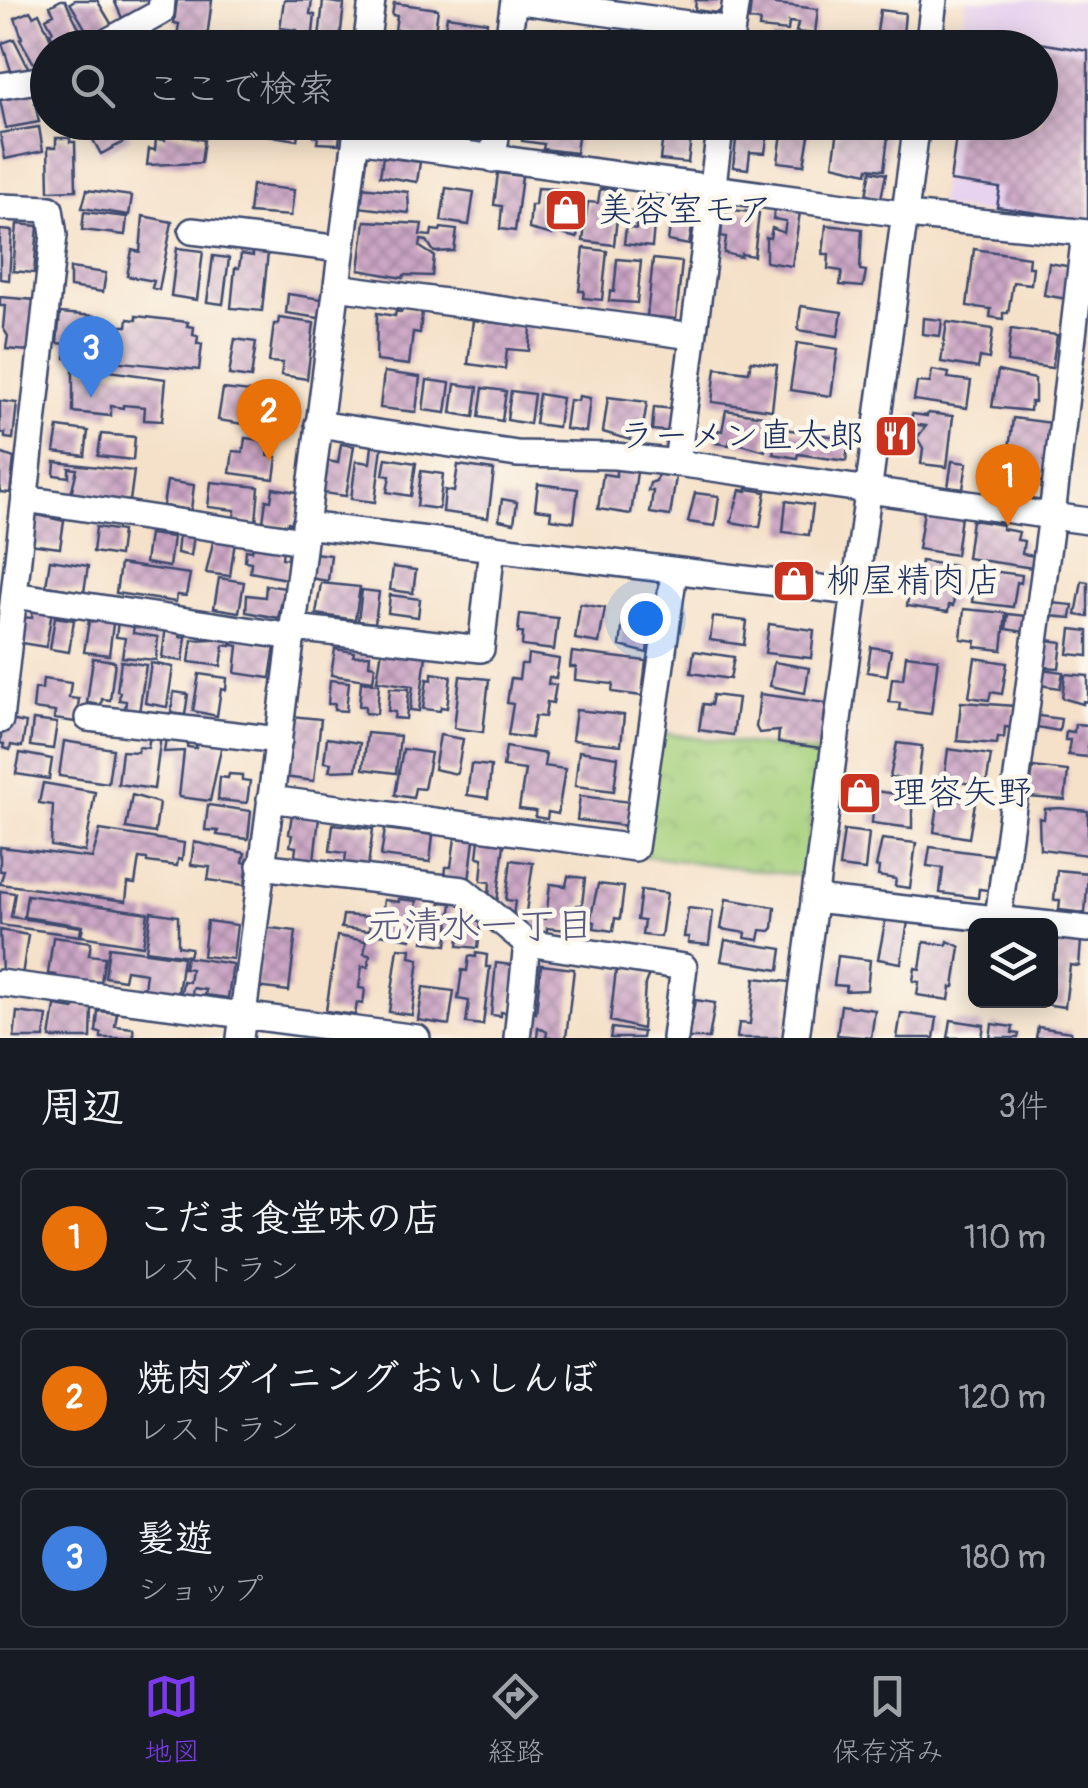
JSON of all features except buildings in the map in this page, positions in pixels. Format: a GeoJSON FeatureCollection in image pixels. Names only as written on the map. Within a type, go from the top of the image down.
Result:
{"type":"FeatureCollection","features":[{"type":"Feature","properties":{"kind":"street"},"geometry":{"type":"LineString","coordinates":[[368,30],[372,0]]}},
{"type":"Feature","properties":{"kind":"street"},"geometry":{"type":"LineString","coordinates":[[510,30],[514,0],[680,30]]}},
{"type":"Feature","properties":{"kind":"street"},"geometry":{"type":"LineString","coordinates":[[731,30],[736,0]]}},
{"type":"Feature","properties":{"kind":"street"},"geometry":{"type":"LineString","coordinates":[[930,30],[934,0]]}},
{"type":"Feature","properties":{"kind":"street"},"geometry":{"type":"LineString","coordinates":[[124,30],[162,6]]}},
{"type":"Feature","properties":{"kind":"street"},"geometry":{"type":"LineString","coordinates":[[0,86],[30,81]]}},
{"type":"Feature","properties":{"kind":"street"},"geometry":{"type":"LineString","coordinates":[[242,1026],[356,140]]}},
{"type":"Feature","properties":{"kind":"street"},"geometry":{"type":"LineString","coordinates":[[401,140],[493,159],[1086,233],[998,918],[814,899]]}},
{"type":"Feature","properties":{"kind":"street"},"geometry":{"type":"LineString","coordinates":[[493,159],[496,140]]}},
{"type":"Feature","properties":{"kind":"street"},"geometry":{"type":"LineString","coordinates":[[678,463],[719,140]]}},
{"type":"Feature","properties":{"kind":"street"},"geometry":{"type":"LineString","coordinates":[[796,1038],[914,140]]}},
{"type":"Feature","properties":{"kind":"street"},"geometry":{"type":"LineString","coordinates":[[0,208],[50,209],[54,234],[0,720]]}},
{"type":"Feature","properties":{"kind":"street"},"geometry":{"type":"LineString","coordinates":[[192,231],[342,249]]}},
{"type":"Feature","properties":{"kind":"street"},"geometry":{"type":"LineString","coordinates":[[336,288],[692,336]]}},
{"type":"Feature","properties":{"kind":"street"},"geometry":{"type":"LineString","coordinates":[[318,424],[517,454],[615,456],[678,463],[1088,520]]}},
{"type":"Feature","properties":{"kind":"street"},"geometry":{"type":"LineString","coordinates":[[25,499],[304,533],[492,547],[852,592]]}},
{"type":"Feature","properties":{"kind":"street"},"geometry":{"type":"LineString","coordinates":[[14,596],[293,633],[481,649],[492,547]]}},
{"type":"Feature","properties":{"kind":"street"},"geometry":{"type":"LineString","coordinates":[[270,799],[635,848],[674,572]]}},
{"type":"Feature","properties":{"kind":"street"},"geometry":{"type":"LineString","coordinates":[[88,718],[279,740]]}},
{"type":"Feature","properties":{"kind":"street"},"geometry":{"type":"LineString","coordinates":[[260,866],[463,890],[528,943],[684,967],[675,1038]]}},
{"type":"Feature","properties":{"kind":"street"},"geometry":{"type":"LineString","coordinates":[[1058,925],[1088,929]]}},
{"type":"Feature","properties":{"kind":"street"},"geometry":{"type":"LineString","coordinates":[[517,1038],[528,943]]}},
{"type":"Feature","properties":{"kind":"street"},"geometry":{"type":"LineString","coordinates":[[0,983],[242,1026],[417,1038]]}},
{"type":"Feature","properties":{"kind":"shaded area"},"geometry":{"type":"Polygon","coordinates":[[[966,0],[1088,0],[1088,226],[938,207],[947,140],[1058,140],[1058,30],[962,30],[966,0]]]}},
{"type":"Feature","properties":{"kind":"green space"},"geometry":{"type":"Polygon","coordinates":[[[659,733],[820,753],[805,876],[644,856],[659,733]]]}},
{"type":"Feature","properties":{"kind":"place","name":"美容室モア"},"geometry":{"type":"Point","coordinates":[566,210]}},
{"type":"Feature","properties":{"kind":"place","name":"髪遊"},"geometry":{"type":"Point","coordinates":[91,398]}},
{"type":"Feature","properties":{"kind":"place","name":"ラーメン直太郎"},"geometry":{"type":"Point","coordinates":[896,436]}},
{"type":"Feature","properties":{"kind":"place","name":"焼肉ダイニング おいしんぼ"},"geometry":{"type":"Point","coordinates":[269,461]}},
{"type":"Feature","properties":{"kind":"place","name":"こだま食堂味の店"},"geometry":{"type":"Point","coordinates":[1008,526]}},
{"type":"Feature","properties":{"kind":"place","name":"柳屋精肉店"},"geometry":{"type":"Point","coordinates":[794,581]}},
{"type":"Feature","properties":{"kind":"place","name":"理容矢野"},"geometry":{"type":"Point","coordinates":[860,793]}},
{"type":"Feature","properties":{"kind":"district","name":"元清水一丁目"},"geometry":{"type":"Point","coordinates":[480,926]}}]}
